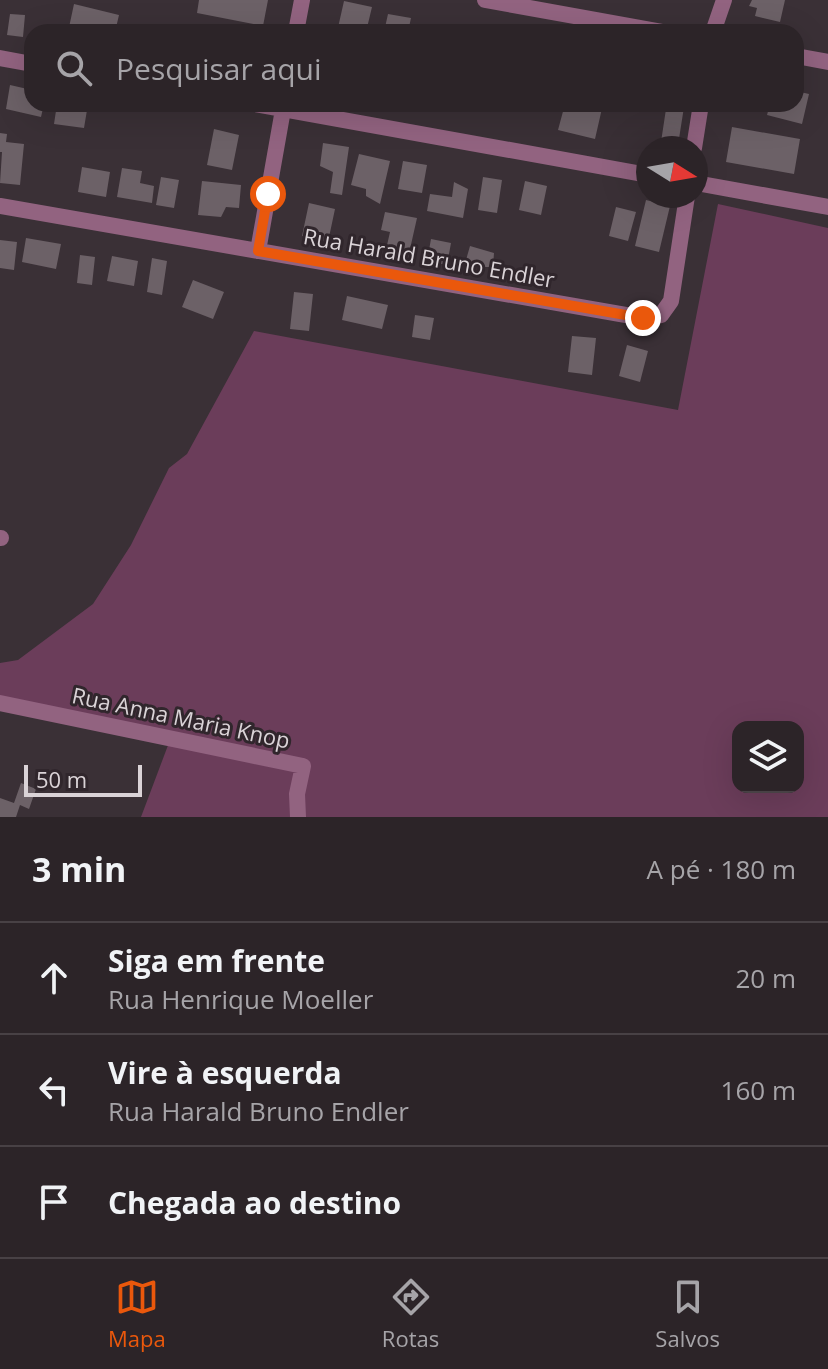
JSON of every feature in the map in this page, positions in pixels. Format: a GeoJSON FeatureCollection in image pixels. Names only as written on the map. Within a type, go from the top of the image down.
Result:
{"type":"FeatureCollection","features":[{"type":"Feature","properties":{"kind":"street"},"geometry":{"type":"LineString","coordinates":[[298,24],[302,0]]}},
{"type":"Feature","properties":{"kind":"street"},"geometry":{"type":"LineString","coordinates":[[485,0],[618,24]]}},
{"type":"Feature","properties":{"kind":"street"},"geometry":{"type":"LineString","coordinates":[[716,24],[724,0]]}},
{"type":"Feature","properties":{"kind":"street"},"geometry":{"type":"LineString","coordinates":[[0,58],[24,62]]}},
{"type":"Feature","properties":{"kind":"street"},"geometry":{"type":"LineString","coordinates":[[804,58],[828,62]]}},
{"type":"Feature","properties":{"kind":"street"},"geometry":{"type":"LineString","coordinates":[[258,251],[282,112]]}},
{"type":"Feature","properties":{"kind":"street"},"geometry":{"type":"LineString","coordinates":[[315,112],[636,173]]}},
{"type":"Feature","properties":{"kind":"street"},"geometry":{"type":"LineString","coordinates":[[696,136],[700,112]]}},
{"type":"Feature","properties":{"kind":"street"},"geometry":{"type":"LineString","coordinates":[[708,185],[828,207]]}},
{"type":"Feature","properties":{"kind":"street","name":"Rua Harald Bruno Endler"},"geometry":{"type":"LineString","coordinates":[[0,206],[643,318],[661,315],[671,301],[685,208]]}},
{"type":"Feature","properties":{"kind":"street","name":"Rua Anna Maria Knop"},"geometry":{"type":"LineString","coordinates":[[0,703],[303,766],[297,794],[298,817]]}},
{"type":"Feature","properties":{"kind":"shaded area"},"geometry":{"type":"Polygon","coordinates":[[[718,204],[828,228],[828,817],[141,817],[170,740],[0,699],[0,663],[18,660],[93,604],[131,545],[169,468],[187,454],[254,331],[678,410],[718,204]]]}},
{"type":"Feature","properties":{"kind":"building"},"geometry":{"type":"Polygon","coordinates":[[[199,0],[268,0],[263,24],[197,13],[199,0]]]}},
{"type":"Feature","properties":{"kind":"building"},"geometry":{"type":"Polygon","coordinates":[[[752,0],[785,0],[780,22],[755,16],[757,8],[749,6],[752,0]]]}},
{"type":"Feature","properties":{"kind":"building"},"geometry":{"type":"Polygon","coordinates":[[[344,1],[372,7],[368,24],[339,24],[344,1]]]}},
{"type":"Feature","properties":{"kind":"building"},"geometry":{"type":"Polygon","coordinates":[[[74,4],[119,15],[117,24],[70,24],[74,4]]]}},
{"type":"Feature","properties":{"kind":"building"},"geometry":{"type":"Polygon","coordinates":[[[10,14],[25,15],[23,37],[7,35],[10,14]]]}},
{"type":"Feature","properties":{"kind":"building"},"geometry":{"type":"Polygon","coordinates":[[[388,14],[411,18],[410,24],[386,24],[388,14]]]}},
{"type":"Feature","properties":{"kind":"building"},"geometry":{"type":"Polygon","coordinates":[[[10,85],[24,88],[24,112],[42,112],[41,117],[6,109],[10,85]]]}},
{"type":"Feature","properties":{"kind":"building"},"geometry":{"type":"Polygon","coordinates":[[[804,93],[809,94],[802,124],[767,115],[768,112],[804,112],[804,93]]]}},
{"type":"Feature","properties":{"kind":"building"},"geometry":{"type":"Polygon","coordinates":[[[56,112],[87,112],[84,128],[54,124],[56,112]]]}},
{"type":"Feature","properties":{"kind":"building"},"geometry":{"type":"Polygon","coordinates":[[[563,112],[601,112],[595,139],[558,130],[563,112]]]}},
{"type":"Feature","properties":{"kind":"building"},"geometry":{"type":"Polygon","coordinates":[[[666,112],[683,112],[679,136],[662,136],[666,112]]]}},
{"type":"Feature","properties":{"kind":"building"},"geometry":{"type":"Polygon","coordinates":[[[732,127],[800,139],[794,174],[726,162],[732,127]]]}},
{"type":"Feature","properties":{"kind":"building"},"geometry":{"type":"Polygon","coordinates":[[[214,129],[239,135],[232,170],[207,165],[214,129]]]}},
{"type":"Feature","properties":{"kind":"building"},"geometry":{"type":"Polygon","coordinates":[[[0,133],[7,134],[6,142],[24,144],[20,185],[0,183],[0,133]]]}},
{"type":"Feature","properties":{"kind":"building"},"geometry":{"type":"Polygon","coordinates":[[[323,143],[349,147],[342,195],[330,193],[333,172],[320,166],[323,143]]]}},
{"type":"Feature","properties":{"kind":"building"},"geometry":{"type":"Polygon","coordinates":[[[359,154],[390,161],[380,204],[366,196],[366,189],[351,185],[359,154]]]}},
{"type":"Feature","properties":{"kind":"building"},"geometry":{"type":"Polygon","coordinates":[[[403,161],[427,165],[422,193],[398,189],[403,161]]]}},
{"type":"Feature","properties":{"kind":"building"},"geometry":{"type":"Polygon","coordinates":[[[82,167],[110,172],[106,197],[78,192],[82,167]]]}},
{"type":"Feature","properties":{"kind":"building"},"geometry":{"type":"Polygon","coordinates":[[[122,168],[142,171],[140,183],[154,186],[152,203],[117,197],[122,168]]]}},
{"type":"Feature","properties":{"kind":"building"},"geometry":{"type":"Polygon","coordinates":[[[161,177],[179,180],[174,208],[156,205],[161,177]]]}},
{"type":"Feature","properties":{"kind":"building"},"geometry":{"type":"Polygon","coordinates":[[[483,177],[502,180],[497,213],[478,210],[483,177]]]}},
{"type":"Feature","properties":{"kind":"building"},"geometry":{"type":"Polygon","coordinates":[[[202,181],[241,185],[239,208],[226,207],[221,217],[198,215],[202,181]]]}},
{"type":"Feature","properties":{"kind":"building"},"geometry":{"type":"Polygon","coordinates":[[[525,181],[547,186],[541,215],[519,210],[525,181]]]}},
{"type":"Feature","properties":{"kind":"building"},"geometry":{"type":"Polygon","coordinates":[[[454,182],[468,189],[463,218],[427,211],[430,194],[452,197],[454,182]]]}},
{"type":"Feature","properties":{"kind":"building"},"geometry":{"type":"Polygon","coordinates":[[[309,203],[335,209],[328,242],[302,236],[309,203]]]}},
{"type":"Feature","properties":{"kind":"building"},"geometry":{"type":"Polygon","coordinates":[[[616,207],[636,212],[628,241],[609,236],[616,207]]]}},
{"type":"Feature","properties":{"kind":"building"},"geometry":{"type":"Polygon","coordinates":[[[644,208],[670,208],[659,252],[635,246],[644,208]]]}},
{"type":"Feature","properties":{"kind":"building"},"geometry":{"type":"Polygon","coordinates":[[[385,212],[417,218],[408,258],[385,254],[390,232],[381,230],[385,212]]]}},
{"type":"Feature","properties":{"kind":"building"},"geometry":{"type":"Polygon","coordinates":[[[26,238],[61,244],[56,269],[22,262],[26,238]]]}},
{"type":"Feature","properties":{"kind":"building"},"geometry":{"type":"Polygon","coordinates":[[[431,239],[451,243],[447,265],[427,261],[431,239]]]}},
{"type":"Feature","properties":{"kind":"building"},"geometry":{"type":"Polygon","coordinates":[[[0,240],[17,242],[14,270],[0,268],[0,240]]]}},
{"type":"Feature","properties":{"kind":"building"},"geometry":{"type":"Polygon","coordinates":[[[470,246],[494,253],[493,267],[464,267],[470,246]]]}},
{"type":"Feature","properties":{"kind":"building"},"geometry":{"type":"Polygon","coordinates":[[[80,255],[95,257],[92,285],[77,283],[80,255]]]}},
{"type":"Feature","properties":{"kind":"building"},"geometry":{"type":"Polygon","coordinates":[[[112,256],[138,261],[134,286],[107,281],[112,256]]]}},
{"type":"Feature","properties":{"kind":"building"},"geometry":{"type":"Polygon","coordinates":[[[152,258],[167,261],[162,295],[147,292],[152,258]]]}},
{"type":"Feature","properties":{"kind":"building"},"geometry":{"type":"Polygon","coordinates":[[[193,280],[224,292],[213,319],[182,307],[193,280]]]}},
{"type":"Feature","properties":{"kind":"building"},"geometry":{"type":"Polygon","coordinates":[[[294,292],[313,294],[309,331],[290,329],[294,292]]]}},
{"type":"Feature","properties":{"kind":"building"},"geometry":{"type":"Polygon","coordinates":[[[347,296],[388,305],[382,329],[342,320],[347,296]]]}},
{"type":"Feature","properties":{"kind":"building"},"geometry":{"type":"Polygon","coordinates":[[[415,315],[434,318],[430,340],[412,337],[415,315]]]}},
{"type":"Feature","properties":{"kind":"building"},"geometry":{"type":"Polygon","coordinates":[[[572,336],[596,338],[592,375],[568,372],[572,336]]]}},
{"type":"Feature","properties":{"kind":"building"},"geometry":{"type":"Polygon","coordinates":[[[627,345],[648,351],[640,382],[619,376],[627,345]]]}},
{"type":"Feature","properties":{"kind":"building"},"geometry":{"type":"Polygon","coordinates":[[[21,783],[36,789],[29,809],[20,805],[16,817],[0,817],[0,798],[14,803],[21,783]]]}},
{"type":"Feature","properties":{"kind":"route"},"geometry":{"type":"LineString","coordinates":[[268,194],[258,251],[643,318]]}}]}
